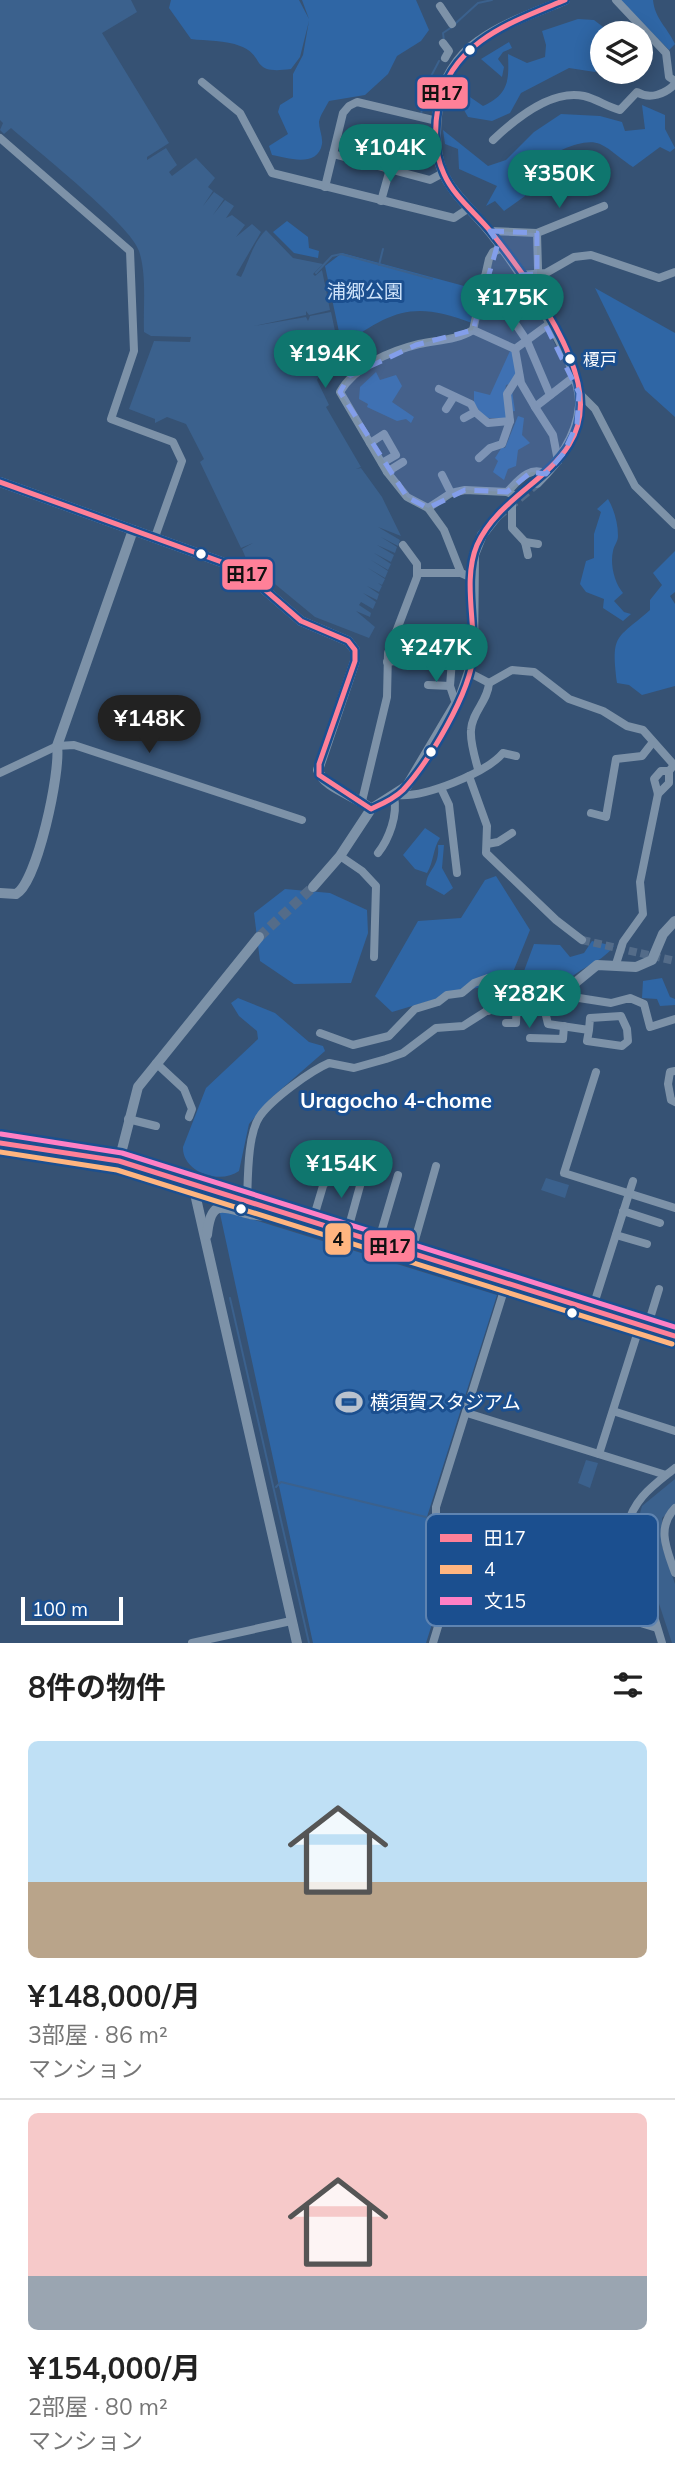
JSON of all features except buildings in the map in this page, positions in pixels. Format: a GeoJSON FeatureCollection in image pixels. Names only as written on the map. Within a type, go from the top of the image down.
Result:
{"type":"FeatureCollection","features":[{"type":"Feature","properties":{"kind":"street"},"geometry":{"type":"LineString","coordinates":[[537,483],[558,461],[577,424],[579,393],[575,376],[521,275],[490,231],[443,173],[436,145],[436,121],[444,84],[468,49],[490,34],[565,0]]}},
{"type":"Feature","properties":{"kind":"street"},"geometry":{"type":"LineString","coordinates":[[493,140],[538,106],[568,94],[594,99],[620,110],[638,92],[644,96],[668,91],[675,82],[669,77],[666,53],[616,0]]}},
{"type":"Feature","properties":{"kind":"street"},"geometry":{"type":"LineString","coordinates":[[440,6],[452,24]]}},
{"type":"Feature","properties":{"kind":"street"},"geometry":{"type":"LineString","coordinates":[[443,43],[449,51],[444,58]]}},
{"type":"Feature","properties":{"kind":"street"},"geometry":{"type":"LineString","coordinates":[[202,82],[240,113],[272,173],[454,218],[469,208]]}},
{"type":"Feature","properties":{"kind":"street"},"geometry":{"type":"LineString","coordinates":[[325,187],[343,113],[349,106],[357,102],[436,121]]}},
{"type":"Feature","properties":{"kind":"street"},"geometry":{"type":"LineString","coordinates":[[350,159],[356,135],[363,132],[411,144],[436,145]]}},
{"type":"Feature","properties":{"kind":"street"},"geometry":{"type":"LineString","coordinates":[[0,138],[130,251],[134,351],[111,419],[173,442],[182,461],[155,537]]}},
{"type":"Feature","properties":{"kind":"street"},"geometry":{"type":"LineString","coordinates":[[333,154],[430,180],[443,173]]}},
{"type":"Feature","properties":{"kind":"street"},"geometry":{"type":"LineString","coordinates":[[381,201],[390,169]]}},
{"type":"Feature","properties":{"kind":"street"},"geometry":{"type":"LineString","coordinates":[[490,231],[537,233],[604,206]]}},
{"type":"Feature","properties":{"kind":"street"},"geometry":{"type":"LineString","coordinates":[[537,233],[539,307]]}},
{"type":"Feature","properties":{"kind":"street"},"geometry":{"type":"LineString","coordinates":[[473,330],[484,277],[493,252],[502,248]]}},
{"type":"Feature","properties":{"kind":"street"},"geometry":{"type":"LineString","coordinates":[[521,275],[546,273],[574,257],[591,255],[659,278],[675,272]]}},
{"type":"Feature","properties":{"kind":"street"},"geometry":{"type":"LineString","coordinates":[[484,277],[527,341],[550,395]]}},
{"type":"Feature","properties":{"kind":"street"},"geometry":{"type":"LineString","coordinates":[[515,349],[549,324]]}},
{"type":"Feature","properties":{"kind":"street"},"geometry":{"type":"LineString","coordinates":[[461,573],[444,530],[428,508],[407,497],[387,472],[340,392],[349,376],[363,366],[416,345],[460,336],[473,330],[515,349]]}},
{"type":"Feature","properties":{"kind":"street"},"geometry":{"type":"LineString","coordinates":[[515,349],[519,375],[553,435],[558,461]]}},
{"type":"Feature","properties":{"kind":"street"},"geometry":{"type":"LineString","coordinates":[[497,455],[510,421],[507,394],[519,375]]}},
{"type":"Feature","properties":{"kind":"street"},"geometry":{"type":"LineString","coordinates":[[535,407],[575,376]]}},
{"type":"Feature","properties":{"kind":"street"},"geometry":{"type":"LineString","coordinates":[[439,389],[453,398],[471,404],[475,412],[488,423],[510,421]]}},
{"type":"Feature","properties":{"kind":"street"},"geometry":{"type":"LineString","coordinates":[[579,393],[596,409],[635,485],[675,525]]}},
{"type":"Feature","properties":{"kind":"street"},"geometry":{"type":"LineString","coordinates":[[446,409],[453,398]]}},
{"type":"Feature","properties":{"kind":"street"},"geometry":{"type":"LineString","coordinates":[[464,418],[475,412]]}},
{"type":"Feature","properties":{"kind":"street"},"geometry":{"type":"LineString","coordinates":[[370,443],[384,435],[396,455],[382,463]]}},
{"type":"Feature","properties":{"kind":"street"},"geometry":{"type":"LineString","coordinates":[[479,458],[490,448],[502,444]]}},
{"type":"Feature","properties":{"kind":"street"},"geometry":{"type":"LineString","coordinates":[[387,472],[403,462]]}},
{"type":"Feature","properties":{"kind":"street"},"geometry":{"type":"LineString","coordinates":[[508,492],[531,472],[540,471],[546,474]]}},
{"type":"Feature","properties":{"kind":"street"},"geometry":{"type":"LineString","coordinates":[[442,475],[451,493]]}},
{"type":"Feature","properties":{"kind":"street"},"geometry":{"type":"LineString","coordinates":[[0,482],[241,569],[301,621],[352,644],[355,661],[318,770],[324,780],[362,800],[370,809]]}},
{"type":"Feature","properties":{"kind":"street"},"geometry":{"type":"LineString","coordinates":[[428,508],[451,493],[465,489],[508,492],[516,496],[512,501],[512,528],[525,542],[528,555]]}},
{"type":"Feature","properties":{"kind":"street"},"geometry":{"type":"LineString","coordinates":[[313,887],[340,856],[370,809],[396,796],[407,786],[456,704],[473,660],[472,578],[477,545],[496,517]]}},
{"type":"Feature","properties":{"kind":"street"},"geometry":{"type":"LineString","coordinates":[[0,893],[16,894],[26,885],[50,813],[60,761],[58,746],[75,688],[133,530]]}},
{"type":"Feature","properties":{"kind":"street"},"geometry":{"type":"LineString","coordinates":[[525,542],[538,544]]}},
{"type":"Feature","properties":{"kind":"street"},"geometry":{"type":"LineString","coordinates":[[362,800],[387,697],[387,662],[417,573],[417,564],[403,545]]}},
{"type":"Feature","properties":{"kind":"street"},"geometry":{"type":"LineString","coordinates":[[417,573],[461,573],[472,578]]}},
{"type":"Feature","properties":{"kind":"street"},"geometry":{"type":"LineString","coordinates":[[458,637],[474,636]]}},
{"type":"Feature","properties":{"kind":"street"},"geometry":{"type":"LineString","coordinates":[[387,662],[429,657],[473,660]]}},
{"type":"Feature","properties":{"kind":"street"},"geometry":{"type":"LineString","coordinates":[[452,660],[450,686],[456,704]]}},
{"type":"Feature","properties":{"kind":"street"},"geometry":{"type":"LineString","coordinates":[[478,769],[471,728],[480,706],[485,702],[489,683],[512,670],[534,672],[569,699],[643,730],[674,765],[669,771],[656,774],[658,794],[640,882],[643,914],[622,942],[616,964]]}},
{"type":"Feature","properties":{"kind":"street"},"geometry":{"type":"LineString","coordinates":[[470,673],[489,683]]}},
{"type":"Feature","properties":{"kind":"street"},"geometry":{"type":"LineString","coordinates":[[428,685],[450,686]]}},
{"type":"Feature","properties":{"kind":"street"},"geometry":{"type":"LineString","coordinates":[[590,813],[606,817],[617,759],[642,756],[653,742]]}},
{"type":"Feature","properties":{"kind":"street"},"geometry":{"type":"LineString","coordinates":[[0,773],[58,746],[74,745],[302,820]]}},
{"type":"Feature","properties":{"kind":"street"},"geometry":{"type":"LineString","coordinates":[[396,796],[410,797],[441,788],[469,776],[503,753],[516,756]]}},
{"type":"Feature","properties":{"kind":"street"},"geometry":{"type":"LineString","coordinates":[[658,794],[669,783],[669,771]]}},
{"type":"Feature","properties":{"kind":"street"},"geometry":{"type":"LineString","coordinates":[[469,776],[487,826],[486,853],[556,920],[582,940]]}},
{"type":"Feature","properties":{"kind":"street"},"geometry":{"type":"LineString","coordinates":[[441,788],[449,805],[457,873]]}},
{"type":"Feature","properties":{"kind":"street"},"geometry":{"type":"LineString","coordinates":[[378,853],[390,830],[396,796]]}},
{"type":"Feature","properties":{"kind":"street"},"geometry":{"type":"LineString","coordinates":[[487,844],[498,842],[512,833]]}},
{"type":"Feature","properties":{"kind":"street"},"geometry":{"type":"LineString","coordinates":[[340,856],[362,871],[376,886],[374,957]]}},
{"type":"Feature","properties":{"kind":"street"},"geometry":{"type":"LineString","coordinates":[[575,983],[597,965],[636,967],[652,960],[663,934],[675,921]]}},
{"type":"Feature","properties":{"kind":"street"},"geometry":{"type":"LineString","coordinates":[[119,1161],[138,1087],[259,937]]}},
{"type":"Feature","properties":{"kind":"street"},"geometry":{"type":"LineString","coordinates":[[320,1033],[353,1045],[390,1036],[415,1009],[438,1002],[447,995],[462,993],[474,982],[488,978],[553,982],[579,998],[605,1003],[633,999],[644,1004],[650,1027],[675,1019]]}},
{"type":"Feature","properties":{"kind":"street"},"geometry":{"type":"LineString","coordinates":[[247,1202],[250,1156],[258,1119],[306,1077],[329,1063],[361,1068],[404,1053],[436,1028],[463,1026],[503,1000],[547,1002],[548,1024],[589,1030]]}},
{"type":"Feature","properties":{"kind":"street"},"geometry":{"type":"LineString","coordinates":[[506,1023],[516,1023],[517,1002]]}},
{"type":"Feature","properties":{"kind":"street"},"geometry":{"type":"LineString","coordinates":[[621,1016],[627,1029],[628,1041],[622,1046],[587,1041],[589,1030],[590,1018],[621,1016]]}},
{"type":"Feature","properties":{"kind":"street"},"geometry":{"type":"LineString","coordinates":[[530,1038],[563,1039],[564,1026]]}},
{"type":"Feature","properties":{"kind":"street"},"geometry":{"type":"LineString","coordinates":[[156,1063],[184,1089],[192,1109],[189,1117]]}},
{"type":"Feature","properties":{"kind":"street"},"geometry":{"type":"LineString","coordinates":[[675,1071],[670,1072],[668,1084],[671,1100],[675,1101]]}},
{"type":"Feature","properties":{"kind":"street"},"geometry":{"type":"LineString","coordinates":[[596,1072],[564,1173],[675,1208]]}},
{"type":"Feature","properties":{"kind":"street"},"geometry":{"type":"LineString","coordinates":[[128,1119],[156,1126]]}},
{"type":"Feature","properties":{"kind":"street"},"geometry":{"type":"LineString","coordinates":[[0,1143],[119,1161],[675,1336]]}},
{"type":"Feature","properties":{"kind":"street"},"geometry":{"type":"LineString","coordinates":[[411,1254],[436,1166]]}},
{"type":"Feature","properties":{"kind":"street"},"geometry":{"type":"LineString","coordinates":[[312,1223],[323,1186],[331,1173]]}},
{"type":"Feature","properties":{"kind":"street"},"geometry":{"type":"LineString","coordinates":[[347,1233],[363,1175]]}},
{"type":"Feature","properties":{"kind":"street"},"geometry":{"type":"LineString","coordinates":[[378,1243],[398,1175]]}},
{"type":"Feature","properties":{"kind":"street"},"geometry":{"type":"LineString","coordinates":[[592,1310],[633,1181]]}},
{"type":"Feature","properties":{"kind":"street"},"geometry":{"type":"LineString","coordinates":[[193,1185],[297,1643]]}},
{"type":"Feature","properties":{"kind":"street"},"geometry":{"type":"LineString","coordinates":[[206,1244],[209,1221],[218,1208],[300,1219]]}},
{"type":"Feature","properties":{"kind":"street"},"geometry":{"type":"LineString","coordinates":[[623,1211],[660,1223]]}},
{"type":"Feature","properties":{"kind":"street"},"geometry":{"type":"LineString","coordinates":[[616,1235],[647,1244]]}},
{"type":"Feature","properties":{"kind":"street"},"geometry":{"type":"LineString","coordinates":[[436,1514],[506,1284]]}},
{"type":"Feature","properties":{"kind":"street"},"geometry":{"type":"LineString","coordinates":[[599,1454],[659,1289]]}},
{"type":"Feature","properties":{"kind":"street"},"geometry":{"type":"LineString","coordinates":[[613,1411],[675,1431]]}},
{"type":"Feature","properties":{"kind":"street"},"geometry":{"type":"LineString","coordinates":[[467,1413],[666,1475]]}},
{"type":"Feature","properties":{"kind":"street"},"geometry":{"type":"LineString","coordinates":[[630,1514],[639,1498],[675,1468]]}},
{"type":"Feature","properties":{"kind":"street"},"geometry":{"type":"LineString","coordinates":[[675,1508],[666,1519],[664,1529],[675,1572]]}},
{"type":"Feature","properties":{"kind":"street"},"geometry":{"type":"LineString","coordinates":[[192,1643],[291,1621]]}},
{"type":"Feature","properties":{"kind":"street"},"geometry":{"type":"LineString","coordinates":[[433,1643],[438,1626]]}},
{"type":"Feature","properties":{"kind":"street"},"geometry":{"type":"LineString","coordinates":[[650,1626],[657,1628],[662,1643]]}},
{"type":"Feature","properties":{"kind":"highlighted area"},"geometry":{"type":"Polygon","coordinates":[[[490,231],[537,233],[537,274],[521,275],[579,393],[577,424],[563,454],[546,474],[531,472],[507,492],[465,490],[428,508],[407,497],[340,392],[349,376],[416,345],[473,330],[498,243],[490,231]]]}},
{"type":"Feature","properties":{"kind":"green space"},"geometry":{"type":"Polygon","coordinates":[[[171,0],[299,0],[309,19],[302,0],[416,0],[429,30],[421,41],[397,56],[388,74],[365,95],[329,101],[319,122],[322,144],[319,151],[315,156],[301,160],[272,155],[269,146],[288,134],[278,112],[280,105],[293,97],[293,74],[303,55],[309,21],[300,57],[291,69],[269,69],[263,67],[248,50],[240,46],[191,39],[169,8],[171,0]]]}},
{"type":"Feature","properties":{"kind":"green space"},"geometry":{"type":"Polygon","coordinates":[[[620,0],[653,0],[659,18],[675,44],[669,50],[653,34],[653,21],[641,21],[620,0]]]}},
{"type":"Feature","properties":{"kind":"green space"},"geometry":{"type":"Polygon","coordinates":[[[578,19],[595,21],[590,21],[590,71],[569,68],[521,93],[510,113],[492,121],[468,117],[460,103],[470,97],[483,106],[503,91],[508,72],[508,54],[527,63],[545,57],[546,45],[542,31],[578,19]]]}},
{"type":"Feature","properties":{"kind":"green space"},"geometry":{"type":"Polygon","coordinates":[[[509,42],[512,48],[503,52],[498,59],[504,67],[502,77],[481,59],[509,42]]]}},
{"type":"Feature","properties":{"kind":"green space"},"geometry":{"type":"Polygon","coordinates":[[[642,105],[665,115],[665,129],[675,148],[670,152],[660,147],[633,167],[600,144],[593,142],[569,147],[540,162],[539,173],[527,184],[525,196],[504,211],[495,201],[486,206],[497,186],[459,169],[458,149],[445,144],[443,130],[488,166],[506,160],[534,132],[561,114],[600,116],[622,122],[625,131],[645,129],[642,105]]]}},
{"type":"Feature","properties":{"kind":"green space"},"geometry":{"type":"Polygon","coordinates":[[[287,221],[308,237],[309,248],[319,251],[318,258],[294,253],[273,232],[287,221]]]}},
{"type":"Feature","properties":{"kind":"green space","name":"浦郷公園"},"geometry":{"type":"Polygon","coordinates":[[[342,253],[479,290],[472,323],[434,312],[403,313],[375,324],[342,346],[325,266],[342,253]]]}},
{"type":"Feature","properties":{"kind":"green space"},"geometry":{"type":"Polygon","coordinates":[[[595,288],[675,333],[675,417],[645,390],[595,288]]]}},
{"type":"Feature","properties":{"kind":"green space"},"geometry":{"type":"Polygon","coordinates":[[[510,351],[513,352],[516,375],[510,384],[506,385],[505,391],[512,391],[515,411],[509,412],[507,418],[485,418],[474,404],[474,391],[490,395],[510,351]]]}},
{"type":"Feature","properties":{"kind":"green space"},"geometry":{"type":"Polygon","coordinates":[[[376,372],[380,380],[396,375],[402,386],[392,402],[414,417],[411,423],[406,419],[397,421],[367,407],[368,404],[359,399],[360,387],[376,372]]]}},
{"type":"Feature","properties":{"kind":"green space"},"geometry":{"type":"Polygon","coordinates":[[[518,416],[524,418],[522,435],[530,443],[518,450],[516,466],[508,469],[504,480],[493,472],[498,461],[495,458],[502,447],[505,448],[518,416]]]}},
{"type":"Feature","properties":{"kind":"green space"},"geometry":{"type":"Polygon","coordinates":[[[608,499],[618,531],[612,567],[623,593],[614,601],[624,612],[631,614],[623,621],[603,608],[604,599],[586,592],[580,584],[586,561],[594,558],[594,534],[601,512],[597,509],[608,499]]]}},
{"type":"Feature","properties":{"kind":"green space"},"geometry":{"type":"Polygon","coordinates":[[[675,551],[675,592],[670,596],[675,604],[675,686],[642,695],[629,685],[617,683],[616,646],[623,633],[650,610],[650,600],[662,585],[653,573],[675,551]]]}},
{"type":"Feature","properties":{"kind":"green space"},"geometry":{"type":"Polygon","coordinates":[[[425,828],[440,838],[427,873],[415,869],[403,855],[425,828]]]}},
{"type":"Feature","properties":{"kind":"green space"},"geometry":{"type":"Polygon","coordinates":[[[438,845],[444,845],[442,868],[453,888],[444,895],[426,885],[437,859],[438,845]]]}},
{"type":"Feature","properties":{"kind":"green space"},"geometry":{"type":"Polygon","coordinates":[[[496,876],[530,930],[509,982],[466,990],[392,1012],[375,996],[418,921],[461,918],[485,880],[496,876]]]}},
{"type":"Feature","properties":{"kind":"green space"},"geometry":{"type":"Polygon","coordinates":[[[285,889],[330,893],[367,910],[368,933],[351,983],[294,984],[260,961],[254,913],[285,889]]]}},
{"type":"Feature","properties":{"kind":"green space"},"geometry":{"type":"Polygon","coordinates":[[[592,941],[614,946],[604,956],[569,979],[552,973],[524,971],[534,944],[560,945],[570,957],[584,953],[592,941]]]}},
{"type":"Feature","properties":{"kind":"green space"},"geometry":{"type":"Polygon","coordinates":[[[662,978],[670,997],[675,999],[675,1005],[660,1006],[657,999],[642,998],[643,981],[662,978]]]}},
{"type":"Feature","properties":{"kind":"green space"},"geometry":{"type":"Polygon","coordinates":[[[238,998],[275,1013],[309,1042],[323,1046],[325,1051],[270,1099],[249,1124],[239,1171],[222,1177],[213,1176],[195,1169],[184,1156],[183,1147],[206,1088],[258,1039],[257,1031],[239,1016],[231,1003],[238,998]]]}},
{"type":"Feature","properties":{"kind":"green space"},"geometry":{"type":"Polygon","coordinates":[[[219,1209],[497,1295],[426,1514],[426,1626],[431,1626],[426,1643],[313,1643],[219,1209]]]}},
{"type":"Feature","properties":{"kind":"shaded area"},"geometry":{"type":"Polygon","coordinates":[[[0,0],[131,0],[137,12],[102,33],[169,143],[147,157],[147,160],[166,148],[177,165],[169,172],[172,176],[196,158],[215,178],[208,187],[213,191],[203,206],[214,192],[224,199],[213,215],[225,200],[234,206],[226,218],[232,215],[245,225],[236,237],[252,224],[261,232],[236,275],[241,277],[254,246],[266,230],[293,258],[323,264],[313,274],[315,276],[322,270],[330,310],[309,315],[306,311],[306,315],[254,326],[306,317],[308,321],[310,316],[331,312],[338,345],[317,380],[329,405],[326,407],[361,467],[356,469],[361,468],[382,497],[401,536],[378,527],[400,540],[398,546],[381,537],[397,547],[395,553],[377,545],[394,555],[391,562],[374,553],[391,564],[388,570],[371,560],[388,571],[385,578],[368,568],[385,579],[382,585],[378,583],[382,586],[379,592],[367,586],[379,594],[377,600],[363,593],[376,602],[373,609],[361,602],[359,605],[371,613],[370,617],[356,611],[375,627],[369,638],[315,617],[247,561],[242,549],[253,543],[241,548],[200,462],[204,459],[186,424],[167,417],[155,423],[155,419],[129,409],[154,341],[190,342],[191,337],[151,336],[144,332],[143,270],[139,251],[132,239],[102,206],[11,128],[4,134],[0,130],[3,123],[0,120],[0,0]]]}},
{"type":"Feature","properties":{"kind":"shaded area"},"geometry":{"type":"Polygon","coordinates":[[[546,1178],[569,1185],[565,1198],[541,1190],[546,1178]]]}},
{"type":"Feature","properties":{"kind":"shaded area"},"geometry":{"type":"Polygon","coordinates":[[[586,1460],[598,1463],[590,1488],[578,1483],[586,1460]]]}},
{"type":"Feature","properties":{"kind":"shaded area"},"geometry":{"type":"Polygon","coordinates":[[[675,1479],[675,1506],[662,1518],[662,1546],[675,1584],[675,1643],[672,1643],[658,1601],[658,1514],[640,1514],[642,1506],[675,1479]]]}},
{"type":"Feature","properties":{"kind":"waterway"},"geometry":{"type":"LineString","coordinates":[[456,23],[478,3],[492,0]]}},
{"type":"Feature","properties":{"kind":"waterway"},"geometry":{"type":"LineString","coordinates":[[444,41],[443,33],[452,27]]}},
{"type":"Feature","properties":{"kind":"waterway"},"geometry":{"type":"LineString","coordinates":[[428,82],[439,61]]}},
{"type":"Feature","properties":{"kind":"waterway"},"geometry":{"type":"LineString","coordinates":[[421,114],[426,92]]}},
{"type":"Feature","properties":{"kind":"waterway"},"geometry":{"type":"LineString","coordinates":[[379,265],[383,249]]}},
{"type":"Feature","properties":{"kind":"waterway"},"geometry":{"type":"LineString","coordinates":[[316,273],[332,256],[341,254],[432,279]]}},
{"type":"Feature","properties":{"kind":"waterway"},"geometry":{"type":"LineString","coordinates":[[230,1298],[309,1643]]}},
{"type":"Feature","properties":{"kind":"waterway"},"geometry":{"type":"LineString","coordinates":[[276,1487],[281,1482],[426,1517]]}},
{"type":"Feature","properties":{"kind":"tunnel"},"geometry":{"type":"LineString","coordinates":[[496,517],[537,483]]}},
{"type":"Feature","properties":{"kind":"tunnel"},"geometry":{"type":"LineString","coordinates":[[259,937],[313,887]]}},
{"type":"Feature","properties":{"kind":"tunnel"},"geometry":{"type":"LineString","coordinates":[[582,940],[675,961]]}},
{"type":"Feature","properties":{"kind":"tunnel"},"geometry":{"type":"LineString","coordinates":[[552,1001],[575,983]]}},
{"type":"Feature","properties":{"kind":"transit line","name":"田17"},"geometry":{"type":"LineString","coordinates":[[0,482],[241,569],[301,621],[348,641],[355,650],[355,661],[319,764],[319,775],[371,809],[399,793],[436,745],[465,688],[473,655],[471,571],[477,545],[490,523],[562,455],[574,435],[580,412],[578,383],[554,324],[516,265],[453,190],[444,174],[436,141],[438,107],[455,66],[469,50],[505,26],[565,0]]}},
{"type":"Feature","properties":{"kind":"transit line","name":"文15"},"geometry":{"type":"LineString","coordinates":[[1,1134],[122,1153],[675,1327]]}},
{"type":"Feature","properties":{"kind":"transit line","name":"田17"},"geometry":{"type":"LineString","coordinates":[[0,1143],[119,1161],[675,1336]]}},
{"type":"Feature","properties":{"kind":"transit line","name":"4"},"geometry":{"type":"LineString","coordinates":[[0,1152],[117,1170],[672,1344]]}},
{"type":"Feature","properties":{"kind":"place","name":"榎戸"},"geometry":{"type":"Point","coordinates":[570,359]}},
{"type":"Feature","properties":{"kind":"place","name":"横須賀スタジアム"},"geometry":{"type":"Point","coordinates":[349,1402]}},
{"type":"Feature","properties":{"kind":"district","name":"Uragocho 4-chome"},"geometry":{"type":"Point","coordinates":[396,1101]}}]}
